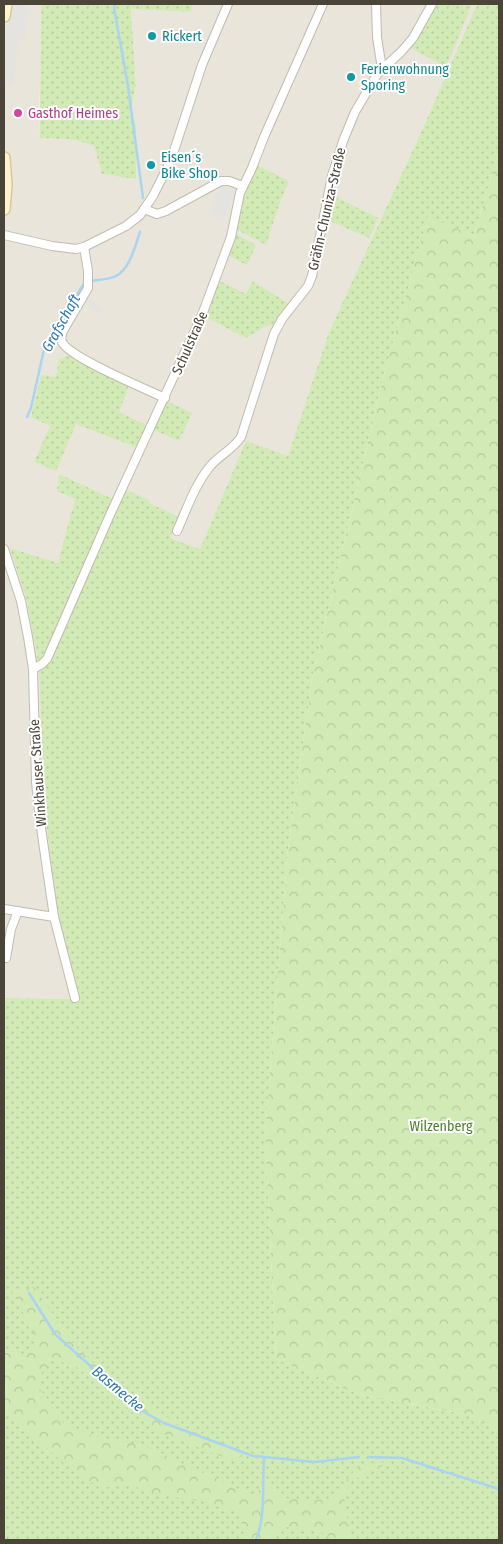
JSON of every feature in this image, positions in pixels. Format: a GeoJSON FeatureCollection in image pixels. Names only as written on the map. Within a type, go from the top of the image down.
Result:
{"type":"FeatureCollection","features":[{"type":"Feature","properties":{"kind":"street"},"geometry":{"type":"LineString","coordinates":[[4,16],[6,4]]}},
{"type":"Feature","properties":{"kind":"street"},"geometry":{"type":"LineString","coordinates":[[4,235],[67,249],[76,249],[84,247],[126,226],[137,218],[157,189],[171,160],[202,65],[228,4]]}},
{"type":"Feature","properties":{"kind":"street","name":"Schulstraße"},"geometry":{"type":"LineString","coordinates":[[32,669],[47,659],[109,517],[208,302],[229,243],[243,186],[323,4]]}},
{"type":"Feature","properties":{"kind":"street"},"geometry":{"type":"LineString","coordinates":[[376,4],[377,37],[382,69]]}},
{"type":"Feature","properties":{"kind":"street","name":"Gräfin-Chuniza-Straße"},"geometry":{"type":"LineString","coordinates":[[176,531],[206,472],[241,437],[274,334],[282,319],[309,284],[315,264],[331,182],[340,151],[359,104],[370,84],[382,69],[410,42],[432,4]]}},
{"type":"Feature","properties":{"kind":"street"},"geometry":{"type":"LineString","coordinates":[[4,158],[6,185],[4,209]]}},
{"type":"Feature","properties":{"kind":"street"},"geometry":{"type":"LineString","coordinates":[[144,209],[154,213],[166,212],[221,180],[243,186]]}},
{"type":"Feature","properties":{"kind":"street"},"geometry":{"type":"LineString","coordinates":[[84,247],[88,277],[87,292],[62,333],[63,344],[89,362],[165,398]]}},
{"type":"Feature","properties":{"kind":"street","name":"Winkhauser Straße"},"geometry":{"type":"LineString","coordinates":[[4,549],[21,601],[28,637],[32,669],[36,782],[54,917],[75,998]]}},
{"type":"Feature","properties":{"kind":"street"},"geometry":{"type":"LineString","coordinates":[[4,910],[54,917]]}},
{"type":"Feature","properties":{"kind":"street"},"geometry":{"type":"LineString","coordinates":[[6,958],[18,911]]}},
{"type":"Feature","properties":{"kind":"shaded area"},"geometry":{"type":"Polygon","coordinates":[[[4,4],[41,4],[40,138],[76,140],[94,146],[136,179],[136,124],[130,112],[136,86],[131,9],[190,12],[193,4],[477,4],[427,119],[329,332],[288,457],[246,442],[200,549],[170,538],[149,500],[121,502],[59,475],[57,491],[76,499],[58,564],[10,548],[27,602],[39,668],[44,807],[58,916],[80,999],[4,998],[4,4]]]}},
{"type":"Feature","properties":{"kind":"shaded area"},"geometry":{"type":"Polygon","coordinates":[[[11,4],[29,4],[25,38],[18,41],[14,85],[4,85],[4,48],[11,4]]]}},
{"type":"Feature","properties":{"kind":"shaded area"},"geometry":{"type":"Polygon","coordinates":[[[221,185],[235,190],[224,220],[209,214],[221,185]]]}},
{"type":"Feature","properties":{"kind":"shaded area"},"geometry":{"type":"Polygon","coordinates":[[[88,298],[104,310],[101,315],[87,304],[85,301],[88,298]]]}},
{"type":"Feature","properties":{"kind":"green space"},"geometry":{"type":"Polygon","coordinates":[[[41,4],[193,4],[190,12],[131,9],[136,86],[130,112],[136,124],[136,179],[102,174],[94,146],[76,140],[40,138],[41,4]]]}},
{"type":"Feature","properties":{"kind":"green space"},"geometry":{"type":"Polygon","coordinates":[[[435,4],[472,4],[446,67],[411,48],[435,4]]]}},
{"type":"Feature","properties":{"kind":"green space"},"geometry":{"type":"Polygon","coordinates":[[[477,4],[499,4],[499,150],[474,236],[428,217],[383,378],[312,679],[288,849],[265,1135],[276,1359],[358,1394],[474,1416],[499,1432],[499,1540],[4,1540],[4,998],[79,999],[58,916],[44,807],[39,668],[27,602],[10,548],[58,563],[75,499],[57,491],[59,474],[120,502],[126,490],[149,500],[149,503],[179,517],[170,538],[200,549],[246,441],[288,456],[329,332],[427,119],[477,4]]]}},
{"type":"Feature","properties":{"kind":"green space","name":"Wilzenberg"},"geometry":{"type":"Polygon","coordinates":[[[499,150],[499,1432],[474,1416],[358,1394],[276,1359],[265,1135],[288,849],[312,679],[383,378],[428,216],[474,236],[499,150]]]}},
{"type":"Feature","properties":{"kind":"green space"},"geometry":{"type":"Polygon","coordinates":[[[256,165],[289,181],[266,245],[236,229],[242,202],[256,165]]]}},
{"type":"Feature","properties":{"kind":"green space"},"geometry":{"type":"Polygon","coordinates":[[[330,194],[378,218],[369,238],[325,219],[330,194]]]}},
{"type":"Feature","properties":{"kind":"green space"},"geometry":{"type":"Polygon","coordinates":[[[234,233],[256,245],[247,265],[228,255],[234,233]]]}},
{"type":"Feature","properties":{"kind":"green space"},"geometry":{"type":"Polygon","coordinates":[[[218,280],[246,294],[253,281],[289,304],[277,323],[264,327],[246,338],[205,317],[218,280]]]}},
{"type":"Feature","properties":{"kind":"green space"},"geometry":{"type":"Polygon","coordinates":[[[72,355],[92,368],[129,385],[119,412],[148,426],[138,448],[76,424],[56,471],[34,462],[50,426],[31,417],[41,375],[56,377],[59,359],[72,355]]]}},
{"type":"Feature","properties":{"kind":"green space"},"geometry":{"type":"Polygon","coordinates":[[[167,401],[192,413],[179,441],[152,429],[167,401]]]}},
{"type":"Feature","properties":{"kind":"green space"},"geometry":{"type":"Polygon","coordinates":[[[34,1287],[75,1346],[123,1390],[181,1426],[243,1454],[236,1462],[156,1431],[73,1364],[52,1361],[40,1375],[40,1389],[64,1424],[93,1436],[145,1446],[251,1495],[272,1483],[279,1498],[330,1500],[360,1464],[391,1462],[352,1480],[344,1496],[351,1540],[329,1540],[329,1536],[321,1532],[279,1526],[272,1540],[243,1540],[244,1534],[239,1513],[205,1502],[160,1495],[127,1484],[102,1488],[74,1472],[4,1410],[4,1348],[21,1355],[39,1344],[12,1292],[34,1287]]]}},
{"type":"Feature","properties":{"kind":"waterway","name":"Grafschaft"},"geometry":{"type":"LineString","coordinates":[[115,4],[114,8],[128,86],[143,198]]}},
{"type":"Feature","properties":{"kind":"waterway","name":"Grafschaft"},"geometry":{"type":"LineString","coordinates":[[27,417],[31,408],[45,345],[85,282],[105,279],[121,273],[131,257],[140,232]]}},
{"type":"Feature","properties":{"kind":"waterway","name":"Basmecke"},"geometry":{"type":"LineString","coordinates":[[29,1293],[55,1334],[138,1409],[164,1423],[253,1456],[315,1462],[359,1457]]}},
{"type":"Feature","properties":{"kind":"waterway","name":"Basmecke"},"geometry":{"type":"LineString","coordinates":[[369,1457],[402,1458],[499,1489]]}},
{"type":"Feature","properties":{"kind":"waterway","name":"Basmecke"},"geometry":{"type":"LineString","coordinates":[[256,1540],[261,1521],[264,1458]]}},
{"type":"Feature","properties":{"kind":"place","name":"Rickert"},"geometry":{"type":"Point","coordinates":[152,36]}},
{"type":"Feature","properties":{"kind":"place","name":"Ferienwohnung Sporing"},"geometry":{"type":"Point","coordinates":[351,77]}},
{"type":"Feature","properties":{"kind":"place","name":"Gasthof Heimes"},"geometry":{"type":"Point","coordinates":[18,113]}},
{"type":"Feature","properties":{"kind":"place","name":"Eisen´s Bike Shop"},"geometry":{"type":"Point","coordinates":[151,165]}}]}
